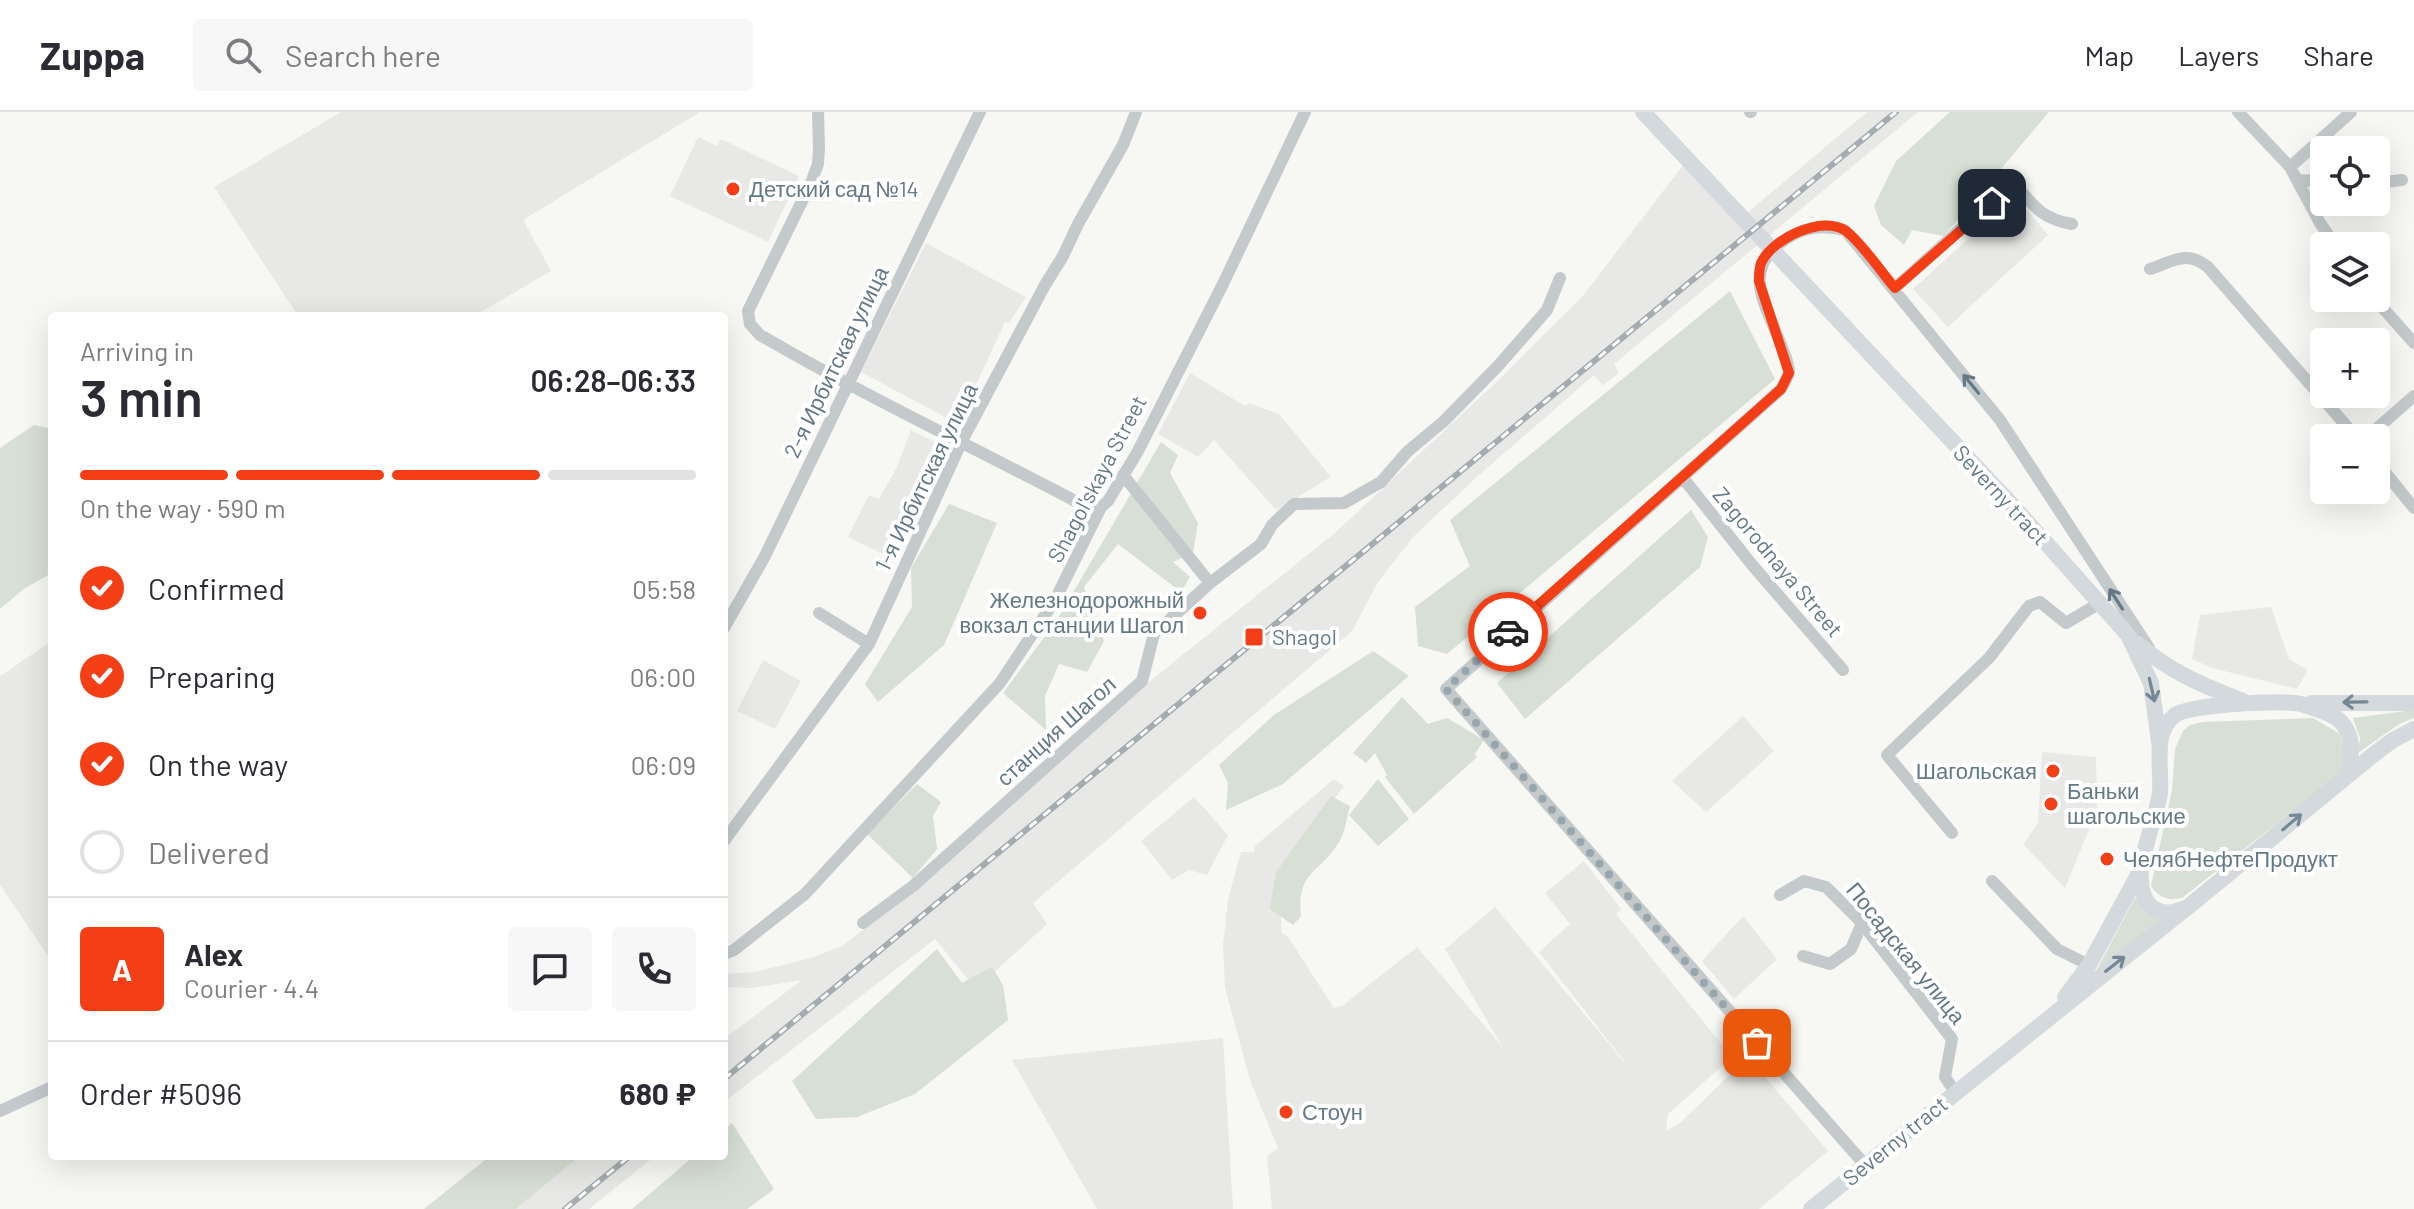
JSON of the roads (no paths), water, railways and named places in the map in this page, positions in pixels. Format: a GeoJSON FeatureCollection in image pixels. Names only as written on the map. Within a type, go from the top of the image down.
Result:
{"type":"FeatureCollection","features":[{"type":"Feature","properties":{"kind":"main road","name":"Severny tract"},"geometry":{"type":"LineString","coordinates":[[1643,112],[2004,496],[2100,603],[2128,635],[2151,683],[2160,749],[2160,788],[2157,812],[2140,872],[2089,965],[2054,1012]]}},
{"type":"Feature","properties":{"kind":"main road"},"geometry":{"type":"LineString","coordinates":[[2128,635],[2160,663],[2189,680],[2248,703]]}},
{"type":"Feature","properties":{"kind":"main road"},"geometry":{"type":"LineString","coordinates":[[2160,749],[2163,731],[2174,715],[2193,709],[2248,703],[2414,703]]}},
{"type":"Feature","properties":{"kind":"main road"},"geometry":{"type":"LineString","coordinates":[[2297,703],[2331,714],[2346,728],[2352,741],[2352,760],[2345,778]]}},
{"type":"Feature","properties":{"kind":"main road"},"geometry":{"type":"LineString","coordinates":[[2345,778],[2393,740],[2414,729]]}},
{"type":"Feature","properties":{"kind":"main road","name":"Severny tract"},"geometry":{"type":"LineString","coordinates":[[1811,1209],[2345,778]]}},
{"type":"Feature","properties":{"kind":"main road"},"geometry":{"type":"LineString","coordinates":[[2140,872],[2142,895],[2154,908],[2166,913],[2188,907]]}},
{"type":"Feature","properties":{"kind":"street"},"geometry":{"type":"LineString","coordinates":[[818,112],[818,164],[747,316],[750,324],[760,335],[847,385],[1077,502],[1089,507],[1101,507]]}},
{"type":"Feature","properties":{"kind":"street","name":"2-я Ирбитская улица"},"geometry":{"type":"LineString","coordinates":[[728,621],[765,556],[980,112]]}},
{"type":"Feature","properties":{"kind":"street","name":"1-я Ирбитская улица"},"geometry":{"type":"LineString","coordinates":[[728,836],[869,644],[962,441],[1123,145],[1136,112]]}},
{"type":"Feature","properties":{"kind":"street","name":"Shagol'skaya Street"},"geometry":{"type":"LineString","coordinates":[[728,952],[805,894],[1000,683],[1055,600],[1101,507],[1123,475],[1248,234],[1305,112]]}},
{"type":"Feature","properties":{"kind":"street"},"geometry":{"type":"LineString","coordinates":[[2238,112],[2290,167],[2326,232]]}},
{"type":"Feature","properties":{"kind":"street"},"geometry":{"type":"LineString","coordinates":[[2290,167],[2351,112]]}},
{"type":"Feature","properties":{"kind":"street"},"geometry":{"type":"LineString","coordinates":[[2299,180],[2310,180]]}},
{"type":"Feature","properties":{"kind":"street"},"geometry":{"type":"LineString","coordinates":[[2390,181],[2402,180]]}},
{"type":"Feature","properties":{"kind":"street"},"geometry":{"type":"LineString","coordinates":[[1895,288],[2013,182],[2039,212],[2051,220],[2072,224]]}},
{"type":"Feature","properties":{"kind":"street","name":"Severny tract"},"geometry":{"type":"LineString","coordinates":[[1683,478],[1781,389],[1789,373],[1759,281],[1760,266],[1766,256],[1783,240],[1810,227],[1830,226],[1845,230],[2000,420],[2160,663]]}},
{"type":"Feature","properties":{"kind":"street"},"geometry":{"type":"LineString","coordinates":[[2150,269],[2188,257],[2196,258],[2208,267],[2345,424]]}},
{"type":"Feature","properties":{"kind":"street","name":"станция Шагол"},"geometry":{"type":"LineString","coordinates":[[863,923],[913,886],[1142,681],[1154,634],[1210,583],[1261,544],[1272,525],[1294,504],[1344,503],[1381,482],[1407,452],[1444,421],[1498,366],[1547,310],[1560,278]]}},
{"type":"Feature","properties":{"kind":"street"},"geometry":{"type":"LineString","coordinates":[[2386,312],[2414,343]]}},
{"type":"Feature","properties":{"kind":"street"},"geometry":{"type":"LineString","coordinates":[[2382,424],[2414,396]]}},
{"type":"Feature","properties":{"kind":"street"},"geometry":{"type":"LineString","coordinates":[[1123,475],[1210,583]]}},
{"type":"Feature","properties":{"kind":"street"},"geometry":{"type":"LineString","coordinates":[[1683,478],[1446,689],[1866,1166]]}},
{"type":"Feature","properties":{"kind":"street","name":"Zagorodnaya Street"},"geometry":{"type":"LineString","coordinates":[[1683,478],[1753,566],[1843,670]]}},
{"type":"Feature","properties":{"kind":"street"},"geometry":{"type":"LineString","coordinates":[[2390,478],[2414,508]]}},
{"type":"Feature","properties":{"kind":"street"},"geometry":{"type":"LineString","coordinates":[[1952,833],[1887,755],[1989,658],[2029,606],[2040,602],[2066,623],[2100,603]]}},
{"type":"Feature","properties":{"kind":"street"},"geometry":{"type":"LineString","coordinates":[[819,613],[869,644]]}},
{"type":"Feature","properties":{"kind":"street","name":"Посадская улица"},"geometry":{"type":"LineString","coordinates":[[1780,895],[1804,881],[1826,887],[1862,923],[1952,1039],[1945,1077],[1955,1092]]}},
{"type":"Feature","properties":{"kind":"street"},"geometry":{"type":"LineString","coordinates":[[1992,881],[2057,949],[2089,965]]}},
{"type":"Feature","properties":{"kind":"street"},"geometry":{"type":"LineString","coordinates":[[1803,956],[1830,964],[1851,949],[1862,923]]}},
{"type":"Feature","properties":{"kind":"street"},"geometry":{"type":"LineString","coordinates":[[0,1111],[48,1089]]}},
{"type":"Feature","properties":{"kind":"railway"},"geometry":{"type":"LineString","coordinates":[[728,1076],[1896,112]]}},
{"type":"Feature","properties":{"kind":"railway"},"geometry":{"type":"LineString","coordinates":[[565,1209],[625,1160]]}},
{"type":"Feature","properties":{"kind":"place","name":"Детский сад №14"},"geometry":{"type":"Point","coordinates":[733,189]}},
{"type":"Feature","properties":{"kind":"place","name":"Железнодорожный вокзал станции Шагол"},"geometry":{"type":"Point","coordinates":[1200,613]}},
{"type":"Feature","properties":{"kind":"place","name":"Shagol"},"geometry":{"type":"Point","coordinates":[1254,637]}},
{"type":"Feature","properties":{"kind":"place","name":"Шагольская"},"geometry":{"type":"Point","coordinates":[2053,771]}},
{"type":"Feature","properties":{"kind":"place","name":"Баньки шагольские"},"geometry":{"type":"Point","coordinates":[2051,804]}},
{"type":"Feature","properties":{"kind":"place","name":"ЧелябНефтеПродукт"},"geometry":{"type":"Point","coordinates":[2107,859]}},
{"type":"Feature","properties":{"kind":"place","name":"Стоун"},"geometry":{"type":"Point","coordinates":[1286,1112]}}]}
